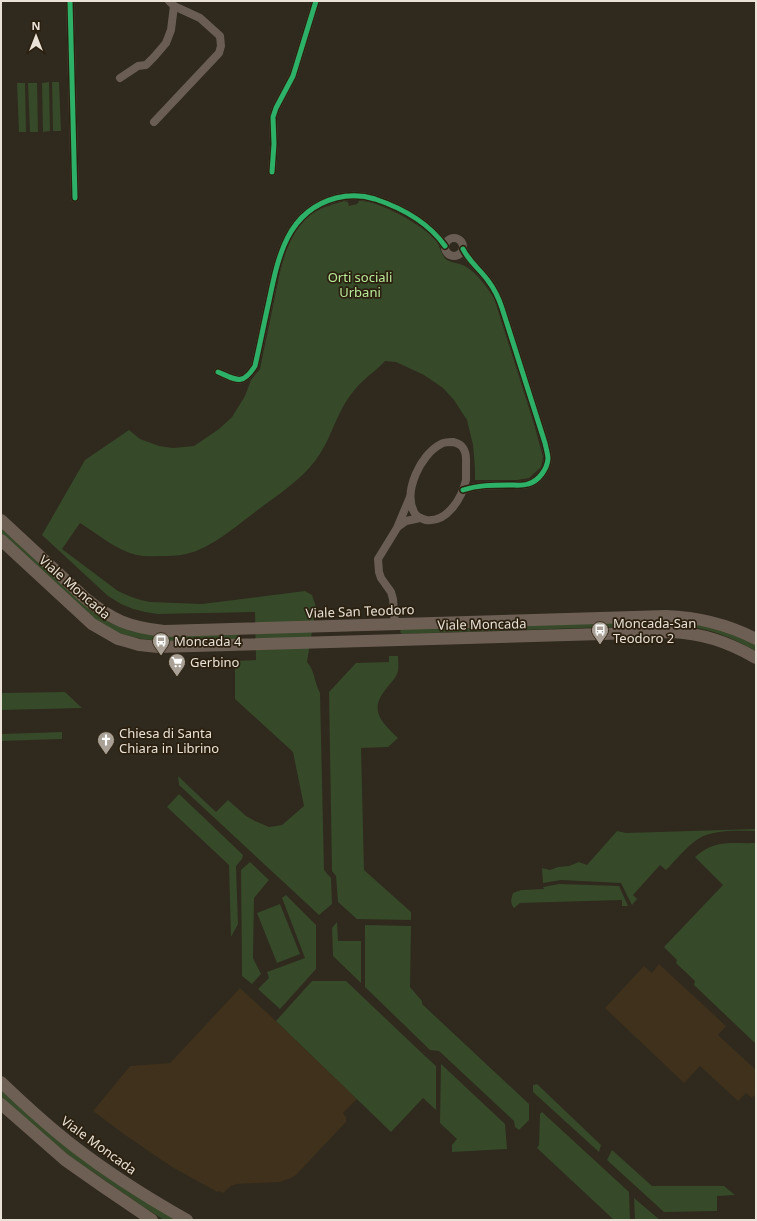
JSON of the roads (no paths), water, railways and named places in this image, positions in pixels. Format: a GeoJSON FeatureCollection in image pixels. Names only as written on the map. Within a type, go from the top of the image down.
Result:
{"type":"FeatureCollection","features":[{"type":"Feature","properties":{"kind":"main road","name":"Viale San Teodoro"},"geometry":{"type":"LineString","coordinates":[[1,520],[85,598],[118,621],[136,627],[164,631],[680,616],[702,619],[734,628],[756,639]]}},
{"type":"Feature","properties":{"kind":"main road","name":"Viale Moncada"},"geometry":{"type":"LineString","coordinates":[[1,540],[83,617],[102,630],[124,641],[139,645],[158,647],[684,633],[698,634],[714,639],[746,652],[756,658]]}},
{"type":"Feature","properties":{"kind":"main road"},"geometry":{"type":"LineString","coordinates":[[395,624],[396,640]]}},
{"type":"Feature","properties":{"kind":"main road"},"geometry":{"type":"LineString","coordinates":[[358,625],[358,641]]}},
{"type":"Feature","properties":{"kind":"main road","name":"Viale Moncada"},"geometry":{"type":"LineString","coordinates":[[1,1082],[26,1106],[75,1148],[119,1179],[187,1220]]}},
{"type":"Feature","properties":{"kind":"main road"},"geometry":{"type":"LineString","coordinates":[[1,1104],[65,1160],[152,1220]]}},
{"type":"Feature","properties":{"kind":"street"},"geometry":{"type":"LineString","coordinates":[[70,1],[75,198]]}},
{"type":"Feature","properties":{"kind":"street"},"geometry":{"type":"LineString","coordinates":[[272,172],[274,144],[273,117],[276,108],[293,76],[316,1]]}},
{"type":"Feature","properties":{"kind":"street"},"geometry":{"type":"LineString","coordinates":[[120,78],[138,66],[146,65],[166,43],[171,30],[172,4],[200,18],[220,36],[220,50],[154,122]]}},
{"type":"Feature","properties":{"kind":"street"},"geometry":{"type":"LineString","coordinates":[[218,372],[238,380],[248,377],[255,366],[278,261],[285,241],[293,228],[312,209],[328,200],[343,196],[367,196],[391,204],[443,236],[461,241],[467,257],[496,291],[543,436],[548,458],[546,468],[542,474],[530,484],[475,486],[463,490]]}},
{"type":"Feature","properties":{"kind":"street"},"geometry":{"type":"LineString","coordinates":[[428,227],[440,239],[445,246],[445,250],[448,255],[475,267]]}},
{"type":"Feature","properties":{"kind":"street"},"geometry":{"type":"LineString","coordinates":[[445,246],[447,241],[451,239]]}},
{"type":"Feature","properties":{"kind":"street"},"geometry":{"type":"LineString","coordinates":[[452,257],[461,254],[463,249]]}},
{"type":"Feature","properties":{"kind":"street"},"geometry":{"type":"LineString","coordinates":[[395,624],[393,599],[391,592],[381,578],[378,559],[397,528],[411,496],[419,465],[431,451],[442,444],[453,442],[460,444],[466,453],[466,475],[463,490],[454,506],[438,519],[432,521],[424,520],[414,513],[411,496]]}},
{"type":"Feature","properties":{"kind":"street"},"geometry":{"type":"LineString","coordinates":[[466,475],[472,482],[485,486]]}},
{"type":"Feature","properties":{"kind":"street"},"geometry":{"type":"LineString","coordinates":[[397,528],[406,521],[420,518]]}},
{"type":"Feature","properties":{"kind":"place","name":"Moncada-San Teodoro 2"},"geometry":{"type":"Point","coordinates":[600,645]}},
{"type":"Feature","properties":{"kind":"place","name":"Moncada 4"},"geometry":{"type":"Point","coordinates":[161,656]}},
{"type":"Feature","properties":{"kind":"place","name":"Gerbino"},"geometry":{"type":"Point","coordinates":[177,677]}},
{"type":"Feature","properties":{"kind":"place","name":"Chiesa di Santa Chiara in Librino"},"geometry":{"type":"Point","coordinates":[106,755]}},
{"type":"Feature","properties":{"kind":"park label","name":"Orti sociali Urbani"},"geometry":{"type":"Point","coordinates":[360,284]}}]}
